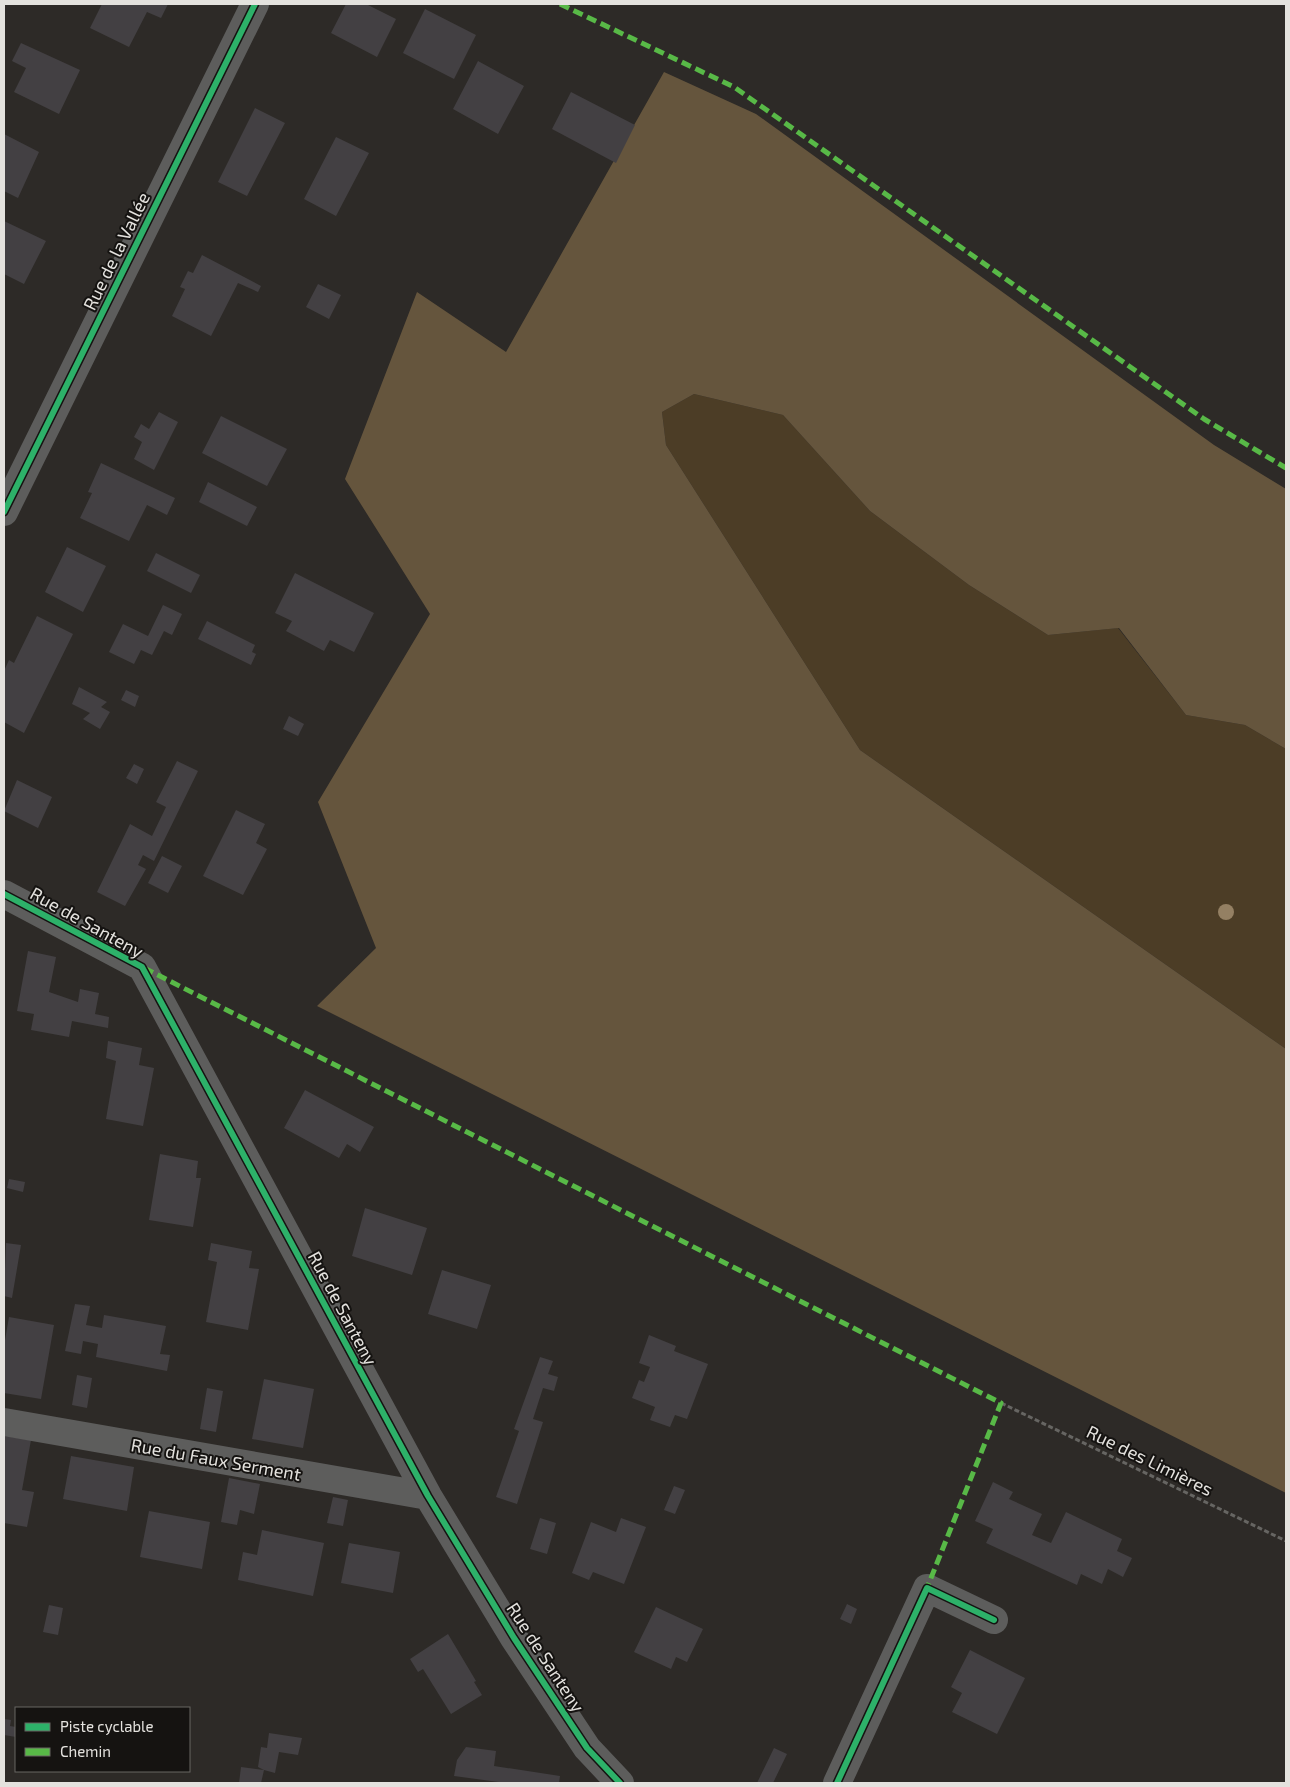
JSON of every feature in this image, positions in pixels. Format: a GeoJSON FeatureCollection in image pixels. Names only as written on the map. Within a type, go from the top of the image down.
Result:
{"type":"FeatureCollection","features":[{"type":"Feature","properties":{"kind":"street","name":"Rue de la Vallée"},"geometry":{"type":"LineString","coordinates":[[4,512],[255,4]]}},
{"type":"Feature","properties":{"kind":"street","name":"Rue de Santeny"},"geometry":{"type":"LineString","coordinates":[[4,894],[142,967],[428,1496],[514,1638],[587,1748],[620,1783]]}},
{"type":"Feature","properties":{"kind":"street","name":"Rue du Faux Serment"},"geometry":{"type":"LineString","coordinates":[[4,1422],[428,1496]]}},
{"type":"Feature","properties":{"kind":"street"},"geometry":{"type":"LineString","coordinates":[[837,1783],[927,1588],[994,1620]]}},
{"type":"Feature","properties":{"kind":"shaded area"},"geometry":{"type":"Polygon","coordinates":[[[664,72],[756,114],[1214,445],[1286,489],[1286,749],[1245,725],[1186,715],[1119,628],[1048,635],[969,585],[870,511],[783,415],[694,394],[662,412],[666,445],[860,750],[1286,1049],[1286,1493],[317,1006],[376,948],[318,802],[430,614],[345,479],[417,292],[506,352],[664,72]]]}},
{"type":"Feature","properties":{"kind":"shaded area"},"geometry":{"type":"Polygon","coordinates":[[[694,394],[783,415],[870,511],[969,585],[1048,635],[1118,628],[1186,715],[1245,725],[1286,749],[1286,1049],[860,750],[666,445],[662,412],[694,394]]]}},
{"type":"Feature","properties":{"kind":"building"},"geometry":{"type":"Polygon","coordinates":[[[102,4],[168,4],[161,18],[147,12],[129,47],[90,28],[102,4]]]}},
{"type":"Feature","properties":{"kind":"building"},"geometry":{"type":"Polygon","coordinates":[[[346,4],[366,4],[396,19],[377,57],[331,33],[346,4]]]}},
{"type":"Feature","properties":{"kind":"building"},"geometry":{"type":"Polygon","coordinates":[[[425,9],[476,35],[454,79],[403,53],[425,9]]]}},
{"type":"Feature","properties":{"kind":"building"},"geometry":{"type":"Polygon","coordinates":[[[21,43],[80,70],[59,114],[14,92],[26,68],[12,61],[21,43]]]}},
{"type":"Feature","properties":{"kind":"building"},"geometry":{"type":"Polygon","coordinates":[[[478,61],[524,86],[498,134],[453,109],[478,61]]]}},
{"type":"Feature","properties":{"kind":"building"},"geometry":{"type":"Polygon","coordinates":[[[571,92],[635,125],[616,163],[552,129],[571,92]]]}},
{"type":"Feature","properties":{"kind":"building"},"geometry":{"type":"Polygon","coordinates":[[[255,108],[285,123],[247,196],[218,182],[255,108]]]}},
{"type":"Feature","properties":{"kind":"building"},"geometry":{"type":"Polygon","coordinates":[[[4,134],[39,152],[18,198],[4,191],[4,134]]]}},
{"type":"Feature","properties":{"kind":"building"},"geometry":{"type":"Polygon","coordinates":[[[336,137],[369,153],[336,216],[304,199],[336,137]]]}},
{"type":"Feature","properties":{"kind":"building"},"geometry":{"type":"Polygon","coordinates":[[[4,221],[46,241],[24,284],[4,274],[4,221]]]}},
{"type":"Feature","properties":{"kind":"building"},"geometry":{"type":"Polygon","coordinates":[[[202,255],[261,286],[258,292],[238,283],[211,336],[172,316],[185,289],[180,287],[188,271],[193,273],[202,255]]]}},
{"type":"Feature","properties":{"kind":"building"},"geometry":{"type":"Polygon","coordinates":[[[318,284],[341,295],[329,319],[306,307],[318,284]]]}},
{"type":"Feature","properties":{"kind":"building"},"geometry":{"type":"Polygon","coordinates":[[[159,412],[178,422],[154,470],[134,459],[142,442],[134,437],[141,424],[149,429],[159,412]]]}},
{"type":"Feature","properties":{"kind":"building"},"geometry":{"type":"Polygon","coordinates":[[[221,416],[287,449],[267,486],[202,453],[221,416]]]}},
{"type":"Feature","properties":{"kind":"building"},"geometry":{"type":"Polygon","coordinates":[[[101,463],[175,498],[167,515],[147,505],[129,541],[80,518],[92,493],[88,492],[101,463]]]}},
{"type":"Feature","properties":{"kind":"building"},"geometry":{"type":"Polygon","coordinates":[[[208,482],[257,507],[247,526],[199,502],[208,482]]]}},
{"type":"Feature","properties":{"kind":"building"},"geometry":{"type":"Polygon","coordinates":[[[67,547],[106,566],[83,612],[45,592],[67,547]]]}},
{"type":"Feature","properties":{"kind":"building"},"geometry":{"type":"Polygon","coordinates":[[[156,553],[200,575],[191,593],[147,571],[156,553]]]}},
{"type":"Feature","properties":{"kind":"building"},"geometry":{"type":"Polygon","coordinates":[[[295,573],[374,613],[354,652],[330,640],[324,651],[286,631],[292,621],[275,613],[295,573]]]}},
{"type":"Feature","properties":{"kind":"building"},"geometry":{"type":"Polygon","coordinates":[[[163,605],[182,614],[172,635],[164,631],[152,655],[141,650],[134,664],[109,652],[123,624],[148,636],[163,605]]]}},
{"type":"Feature","properties":{"kind":"building"},"geometry":{"type":"Polygon","coordinates":[[[37,616],[73,634],[24,733],[4,722],[4,671],[9,660],[14,663],[37,616]]]}},
{"type":"Feature","properties":{"kind":"building"},"geometry":{"type":"Polygon","coordinates":[[[207,621],[255,645],[252,652],[256,654],[251,665],[198,639],[207,621]]]}},
{"type":"Feature","properties":{"kind":"building"},"geometry":{"type":"Polygon","coordinates":[[[79,687],[107,702],[101,707],[110,712],[100,729],[83,719],[90,713],[72,704],[79,687]]]}},
{"type":"Feature","properties":{"kind":"building"},"geometry":{"type":"Polygon","coordinates":[[[126,690],[139,696],[135,707],[121,700],[126,690]]]}},
{"type":"Feature","properties":{"kind":"building"},"geometry":{"type":"Polygon","coordinates":[[[289,716],[304,724],[298,736],[283,729],[289,716]]]}},
{"type":"Feature","properties":{"kind":"building"},"geometry":{"type":"Polygon","coordinates":[[[177,761],[198,771],[154,861],[143,855],[138,865],[146,869],[125,906],[97,892],[130,824],[152,836],[166,807],[156,802],[177,761]]]}},
{"type":"Feature","properties":{"kind":"building"},"geometry":{"type":"Polygon","coordinates":[[[134,764],[144,769],[137,784],[126,778],[134,764]]]}},
{"type":"Feature","properties":{"kind":"building"},"geometry":{"type":"Polygon","coordinates":[[[17,780],[52,797],[38,828],[4,811],[17,780]]]}},
{"type":"Feature","properties":{"kind":"building"},"geometry":{"type":"Polygon","coordinates":[[[236,810],[265,824],[256,843],[267,849],[243,895],[203,876],[236,810]]]}},
{"type":"Feature","properties":{"kind":"building"},"geometry":{"type":"Polygon","coordinates":[[[162,856],[182,866],[168,893],[148,883],[162,856]]]}},
{"type":"Feature","properties":{"kind":"building"},"geometry":{"type":"Polygon","coordinates":[[[28,951],[56,957],[49,992],[78,1002],[80,989],[99,993],[95,1014],[109,1017],[108,1028],[72,1021],[69,1037],[31,1030],[34,1014],[17,1011],[28,951]]]}},
{"type":"Feature","properties":{"kind":"building"},"geometry":{"type":"Polygon","coordinates":[[[108,1041],[142,1048],[139,1065],[154,1068],[143,1126],[106,1119],[116,1061],[106,1058],[108,1041]]]}},
{"type":"Feature","properties":{"kind":"building"},"geometry":{"type":"Polygon","coordinates":[[[305,1090],[374,1127],[360,1152],[347,1144],[339,1158],[284,1128],[305,1090]]]}},
{"type":"Feature","properties":{"kind":"building"},"geometry":{"type":"Polygon","coordinates":[[[160,1154],[198,1161],[196,1178],[201,1178],[193,1227],[149,1220],[160,1154]]]}},
{"type":"Feature","properties":{"kind":"building"},"geometry":{"type":"Polygon","coordinates":[[[9,1179],[25,1182],[23,1192],[7,1188],[9,1179]]]}},
{"type":"Feature","properties":{"kind":"building"},"geometry":{"type":"Polygon","coordinates":[[[365,1208],[427,1228],[412,1275],[352,1256],[365,1208]]]}},
{"type":"Feature","properties":{"kind":"building"},"geometry":{"type":"Polygon","coordinates":[[[6,1243],[21,1245],[12,1298],[4,1296],[6,1243]]]}},
{"type":"Feature","properties":{"kind":"building"},"geometry":{"type":"Polygon","coordinates":[[[211,1243],[252,1251],[249,1268],[259,1269],[248,1330],[206,1322],[217,1262],[208,1260],[211,1243]]]}},
{"type":"Feature","properties":{"kind":"building"},"geometry":{"type":"Polygon","coordinates":[[[442,1270],[491,1285],[477,1329],[428,1314],[442,1270]]]}},
{"type":"Feature","properties":{"kind":"building"},"geometry":{"type":"Polygon","coordinates":[[[75,1304],[90,1306],[86,1325],[102,1328],[104,1315],[166,1326],[160,1354],[170,1355],[167,1371],[96,1357],[98,1344],[83,1341],[81,1354],[65,1351],[75,1304]]]}},
{"type":"Feature","properties":{"kind":"building"},"geometry":{"type":"Polygon","coordinates":[[[9,1317],[54,1325],[41,1399],[4,1393],[4,1346],[9,1317]]]}},
{"type":"Feature","properties":{"kind":"building"},"geometry":{"type":"Polygon","coordinates":[[[649,1335],[676,1346],[674,1351],[708,1364],[687,1419],[675,1415],[670,1427],[650,1420],[655,1407],[632,1398],[639,1380],[644,1382],[650,1367],[639,1363],[649,1335]]]}},
{"type":"Feature","properties":{"kind":"building"},"geometry":{"type":"Polygon","coordinates":[[[540,1357],[553,1361],[548,1374],[558,1377],[554,1391],[543,1388],[533,1419],[543,1422],[517,1504],[496,1497],[519,1431],[514,1429],[540,1357]]]}},
{"type":"Feature","properties":{"kind":"building"},"geometry":{"type":"Polygon","coordinates":[[[77,1375],[92,1378],[87,1408],[72,1405],[77,1375]]]}},
{"type":"Feature","properties":{"kind":"building"},"geometry":{"type":"Polygon","coordinates":[[[264,1379],[314,1389],[303,1448],[252,1439],[264,1379]]]}},
{"type":"Feature","properties":{"kind":"building"},"geometry":{"type":"Polygon","coordinates":[[[207,1388],[223,1391],[216,1432],[200,1429],[207,1388]]]}},
{"type":"Feature","properties":{"kind":"building"},"geometry":{"type":"Polygon","coordinates":[[[4,1436],[31,1440],[22,1490],[34,1492],[27,1527],[4,1523],[4,1436]]]}},
{"type":"Feature","properties":{"kind":"building"},"geometry":{"type":"Polygon","coordinates":[[[71,1456],[134,1467],[127,1511],[63,1499],[71,1456]]]}},
{"type":"Feature","properties":{"kind":"building"},"geometry":{"type":"Polygon","coordinates":[[[229,1478],[260,1484],[254,1514],[240,1510],[237,1525],[221,1522],[229,1478]]]}},
{"type":"Feature","properties":{"kind":"building"},"geometry":{"type":"Polygon","coordinates":[[[993,1482],[1013,1492],[1009,1499],[1042,1514],[1032,1535],[1051,1543],[1066,1512],[1122,1539],[1117,1551],[1132,1558],[1123,1577],[1108,1569],[1102,1584],[1081,1574],[1077,1585],[986,1543],[993,1529],[975,1521],[993,1482]]]}},
{"type":"Feature","properties":{"kind":"building"},"geometry":{"type":"Polygon","coordinates":[[[674,1486],[685,1490],[675,1514],[664,1510],[674,1486]]]}},
{"type":"Feature","properties":{"kind":"building"},"geometry":{"type":"Polygon","coordinates":[[[333,1497],[348,1500],[343,1526],[327,1523],[333,1497]]]}},
{"type":"Feature","properties":{"kind":"building"},"geometry":{"type":"Polygon","coordinates":[[[149,1511],[210,1522],[202,1569],[140,1557],[149,1511]]]}},
{"type":"Feature","properties":{"kind":"building"},"geometry":{"type":"Polygon","coordinates":[[[540,1518],[556,1523],[547,1554],[530,1549],[540,1518]]]}},
{"type":"Feature","properties":{"kind":"building"},"geometry":{"type":"Polygon","coordinates":[[[621,1518],[646,1527],[624,1584],[593,1572],[589,1580],[572,1573],[591,1522],[616,1532],[621,1518]]]}},
{"type":"Feature","properties":{"kind":"building"},"geometry":{"type":"Polygon","coordinates":[[[262,1530],[324,1543],[313,1596],[238,1580],[243,1552],[257,1555],[262,1530]]]}},
{"type":"Feature","properties":{"kind":"building"},"geometry":{"type":"Polygon","coordinates":[[[349,1543],[400,1552],[393,1593],[341,1583],[349,1543]]]}},
{"type":"Feature","properties":{"kind":"building"},"geometry":{"type":"Polygon","coordinates":[[[847,1604],[857,1609],[851,1624],[840,1619],[847,1604]]]}},
{"type":"Feature","properties":{"kind":"building"},"geometry":{"type":"Polygon","coordinates":[[[49,1605],[63,1608],[58,1635],[43,1632],[49,1605]]]}},
{"type":"Feature","properties":{"kind":"building"},"geometry":{"type":"Polygon","coordinates":[[[656,1607],[703,1629],[687,1662],[676,1657],[671,1669],[634,1652],[656,1607]]]}},
{"type":"Feature","properties":{"kind":"building"},"geometry":{"type":"Polygon","coordinates":[[[448,1634],[476,1681],[474,1682],[482,1695],[451,1714],[423,1669],[418,1672],[410,1659],[448,1634]]]}},
{"type":"Feature","properties":{"kind":"building"},"geometry":{"type":"Polygon","coordinates":[[[970,1650],[1025,1678],[997,1734],[952,1712],[962,1693],[951,1687],[970,1650]]]}},
{"type":"Feature","properties":{"kind":"building"},"geometry":{"type":"Polygon","coordinates":[[[4,1719],[11,1720],[10,1726],[15,1727],[15,1737],[4,1735],[4,1719]]]}},
{"type":"Feature","properties":{"kind":"building"},"geometry":{"type":"Polygon","coordinates":[[[269,1733],[302,1738],[298,1755],[279,1752],[275,1773],[258,1767],[261,1747],[267,1748],[269,1733]]]}},
{"type":"Feature","properties":{"kind":"building"},"geometry":{"type":"Polygon","coordinates":[[[466,1747],[496,1751],[494,1766],[560,1776],[559,1783],[506,1783],[454,1776],[457,1760],[466,1747]]]}},
{"type":"Feature","properties":{"kind":"building"},"geometry":{"type":"Polygon","coordinates":[[[774,1748],[787,1754],[773,1783],[757,1783],[774,1748]]]}},
{"type":"Feature","properties":{"kind":"building"},"geometry":{"type":"Polygon","coordinates":[[[241,1767],[264,1770],[261,1783],[239,1783],[241,1767]]]}},
{"type":"Feature","properties":{"kind":"marked path"},"geometry":{"type":"LineString","coordinates":[[560,4],[734,87],[1204,419],[1286,468]]}},
{"type":"Feature","properties":{"kind":"marked path"},"geometry":{"type":"LineString","coordinates":[[144,968],[1001,1403],[927,1588]]}},
{"type":"Feature","properties":{"kind":"cycle path"},"geometry":{"type":"LineString","coordinates":[[4,512],[255,4]]}},
{"type":"Feature","properties":{"kind":"cycle path"},"geometry":{"type":"LineString","coordinates":[[4,894],[142,967],[428,1496],[514,1638],[587,1748],[620,1783]]}},
{"type":"Feature","properties":{"kind":"cycle path"},"geometry":{"type":"LineString","coordinates":[[837,1783],[927,1588],[994,1620]]}}]}
